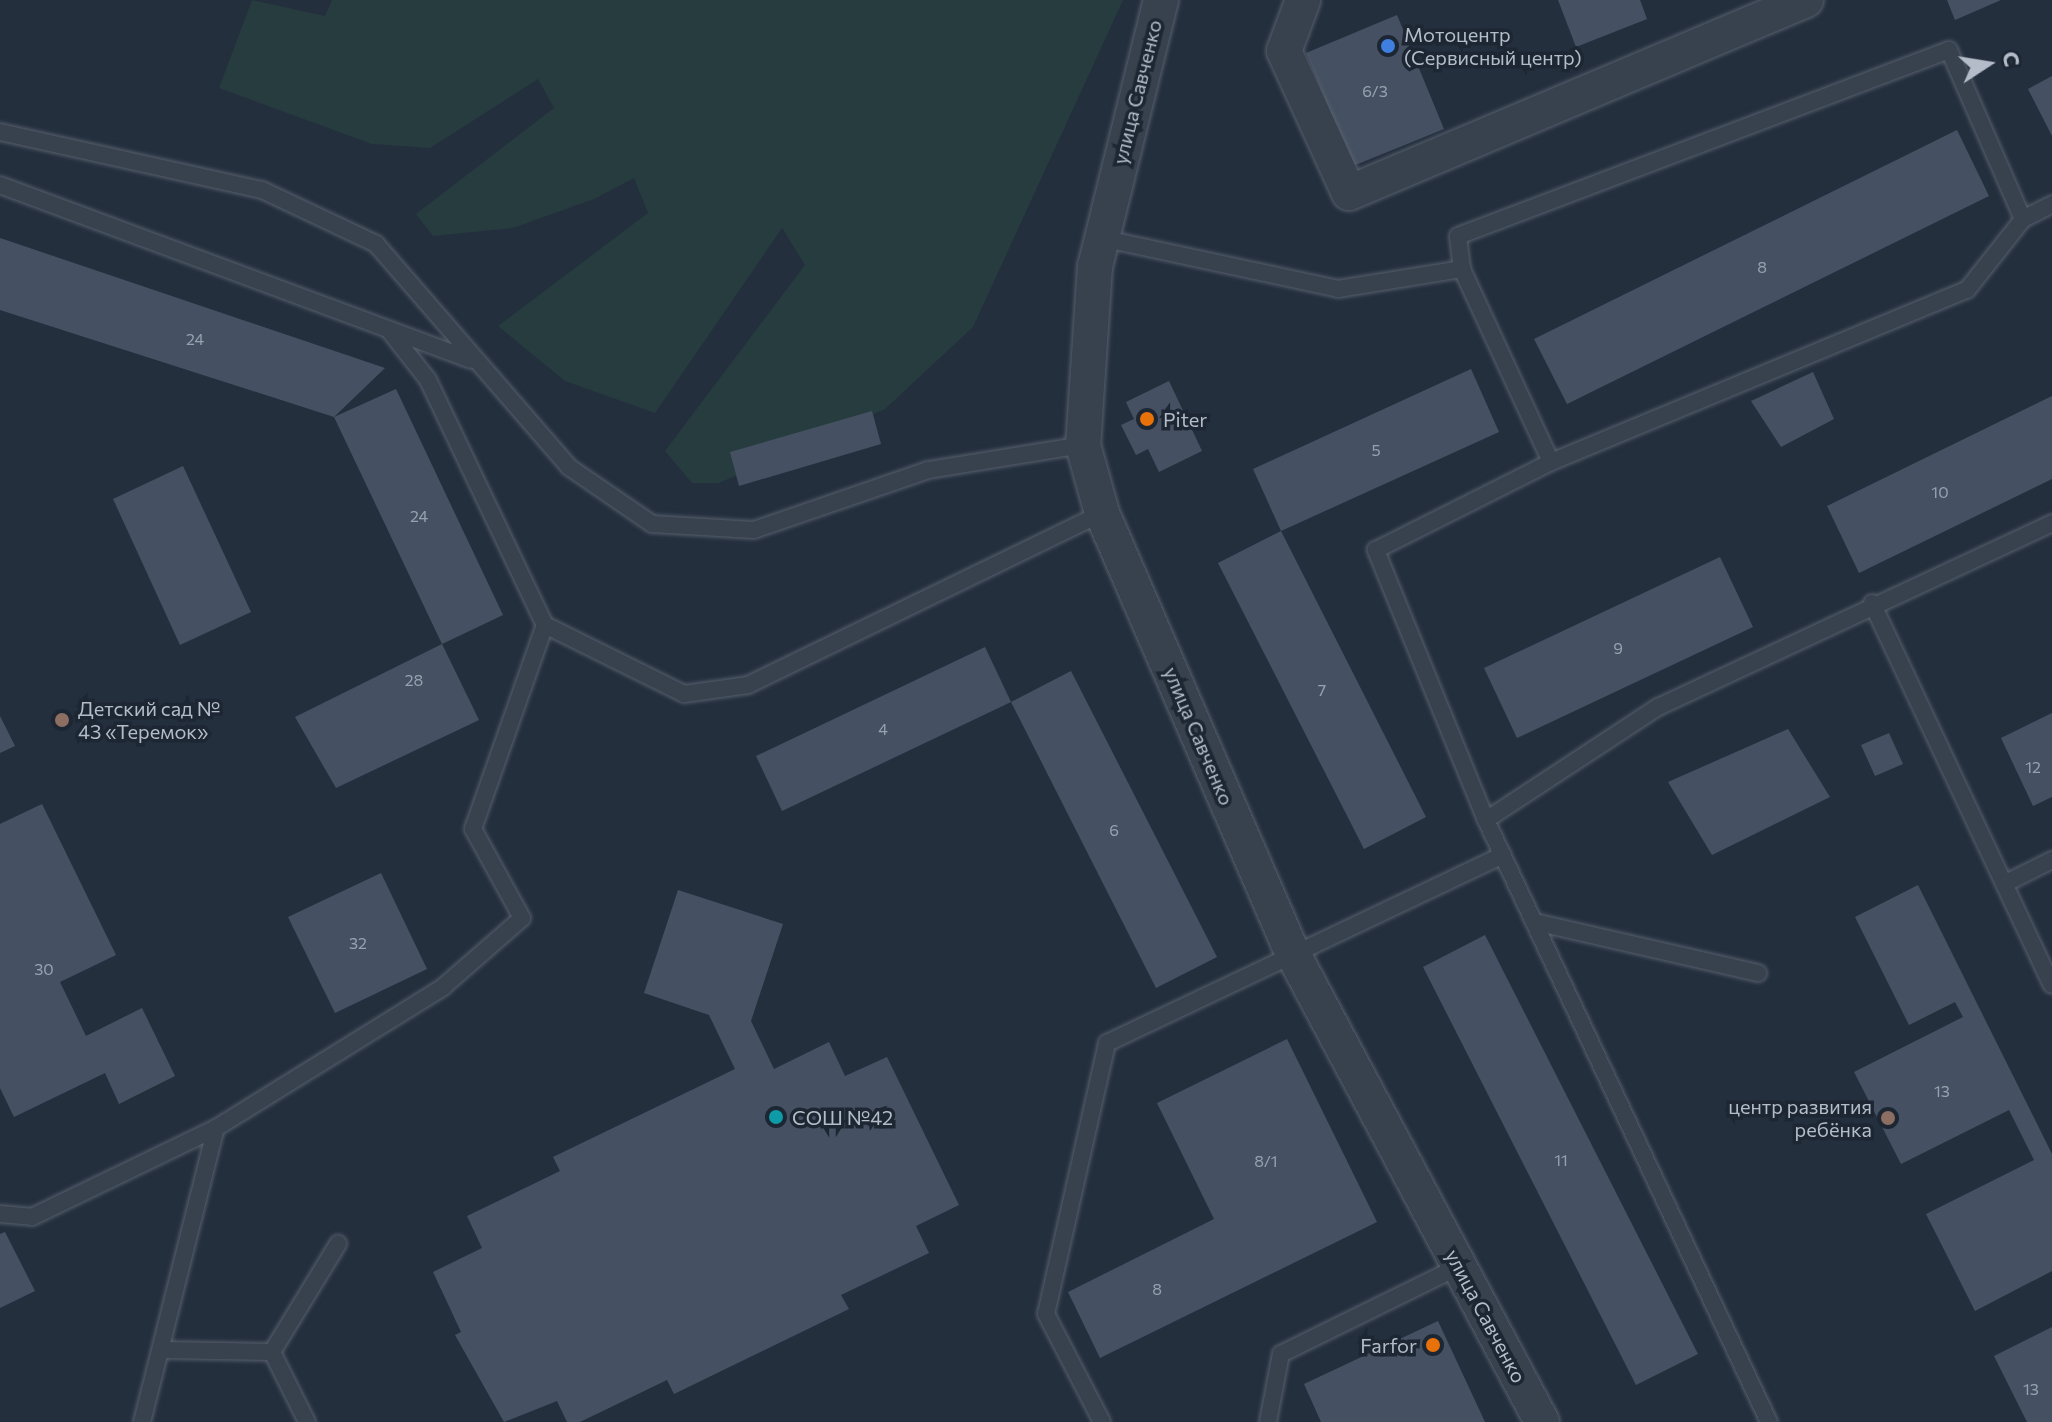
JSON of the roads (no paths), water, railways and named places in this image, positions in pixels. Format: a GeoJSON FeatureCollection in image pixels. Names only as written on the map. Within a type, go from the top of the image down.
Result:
{"type":"FeatureCollection","features":[{"type":"Feature","properties":{"kind":"street","name":"улица Савченко"},"geometry":{"type":"LineString","coordinates":[[1161,0],[1101,238],[1083,445],[1102,513],[1293,954],[1542,1422]]}},
{"type":"Feature","properties":{"kind":"street"},"geometry":{"type":"LineString","coordinates":[[1303,0],[1284,51],[1349,193],[1806,0]]}},
{"type":"Feature","properties":{"kind":"lane"},"geometry":{"type":"LineString","coordinates":[[1551,462],[1462,269],[1458,236],[1949,50],[2023,219]]}},
{"type":"Feature","properties":{"kind":"lane"},"geometry":{"type":"LineString","coordinates":[[0,132],[262,190],[376,244],[472,361],[569,467],[652,524],[754,530],[928,470],[1083,445]]}},
{"type":"Feature","properties":{"kind":"lane"},"geometry":{"type":"LineString","coordinates":[[0,185],[472,361]]}},
{"type":"Feature","properties":{"kind":"lane"},"geometry":{"type":"LineString","coordinates":[[1769,1422],[1486,820],[1376,550],[1551,462],[1967,290],[2023,219],[2052,204]]}},
{"type":"Feature","properties":{"kind":"lane"},"geometry":{"type":"LineString","coordinates":[[1101,238],[1338,289],[1462,269]]}},
{"type":"Feature","properties":{"kind":"lane"},"geometry":{"type":"LineString","coordinates":[[388,329],[428,380],[545,625],[684,694],[748,685],[1102,513]]}},
{"type":"Feature","properties":{"kind":"lane"},"geometry":{"type":"LineString","coordinates":[[1486,820],[1658,707],[1786,650],[1872,603],[2052,523]]}},
{"type":"Feature","properties":{"kind":"lane"},"geometry":{"type":"LineString","coordinates":[[1872,603],[2052,985]]}},
{"type":"Feature","properties":{"kind":"lane"},"geometry":{"type":"LineString","coordinates":[[0,1214],[32,1217],[216,1128],[443,987],[522,918],[473,829],[545,625]]}},
{"type":"Feature","properties":{"kind":"lane"},"geometry":{"type":"LineString","coordinates":[[1102,1422],[1046,1314],[1107,1043],[1503,855]]}},
{"type":"Feature","properties":{"kind":"lane"},"geometry":{"type":"LineString","coordinates":[[2004,884],[2052,860]]}},
{"type":"Feature","properties":{"kind":"lane"},"geometry":{"type":"LineString","coordinates":[[1535,922],[1758,973]]}},
{"type":"Feature","properties":{"kind":"lane"},"geometry":{"type":"LineString","coordinates":[[142,1422],[163,1350],[216,1128]]}},
{"type":"Feature","properties":{"kind":"lane"},"geometry":{"type":"LineString","coordinates":[[272,1352],[338,1244]]}},
{"type":"Feature","properties":{"kind":"lane"},"geometry":{"type":"LineString","coordinates":[[1268,1422],[1281,1354],[1460,1266]]}},
{"type":"Feature","properties":{"kind":"lane"},"geometry":{"type":"LineString","coordinates":[[163,1350],[272,1352]]}},
{"type":"Feature","properties":{"kind":"lane"},"geometry":{"type":"LineString","coordinates":[[272,1352],[307,1422]]}},
{"type":"Feature","properties":{"kind":"place","name":"Мотоцентр (Сервисный центр)"},"geometry":{"type":"Point","coordinates":[1388,46]}},
{"type":"Feature","properties":{"kind":"place","name":"Piter"},"geometry":{"type":"Point","coordinates":[1147,419]}},
{"type":"Feature","properties":{"kind":"place","name":"Детский сад № 43 «Теремок»"},"geometry":{"type":"Point","coordinates":[62,720]}},
{"type":"Feature","properties":{"kind":"place","name":"СОШ №42"},"geometry":{"type":"Point","coordinates":[776,1117]}},
{"type":"Feature","properties":{"kind":"place","name":"центр развития ребёнка"},"geometry":{"type":"Point","coordinates":[1888,1118]}},
{"type":"Feature","properties":{"kind":"place","name":"Farfor"},"geometry":{"type":"Point","coordinates":[1433,1345]}}]}
